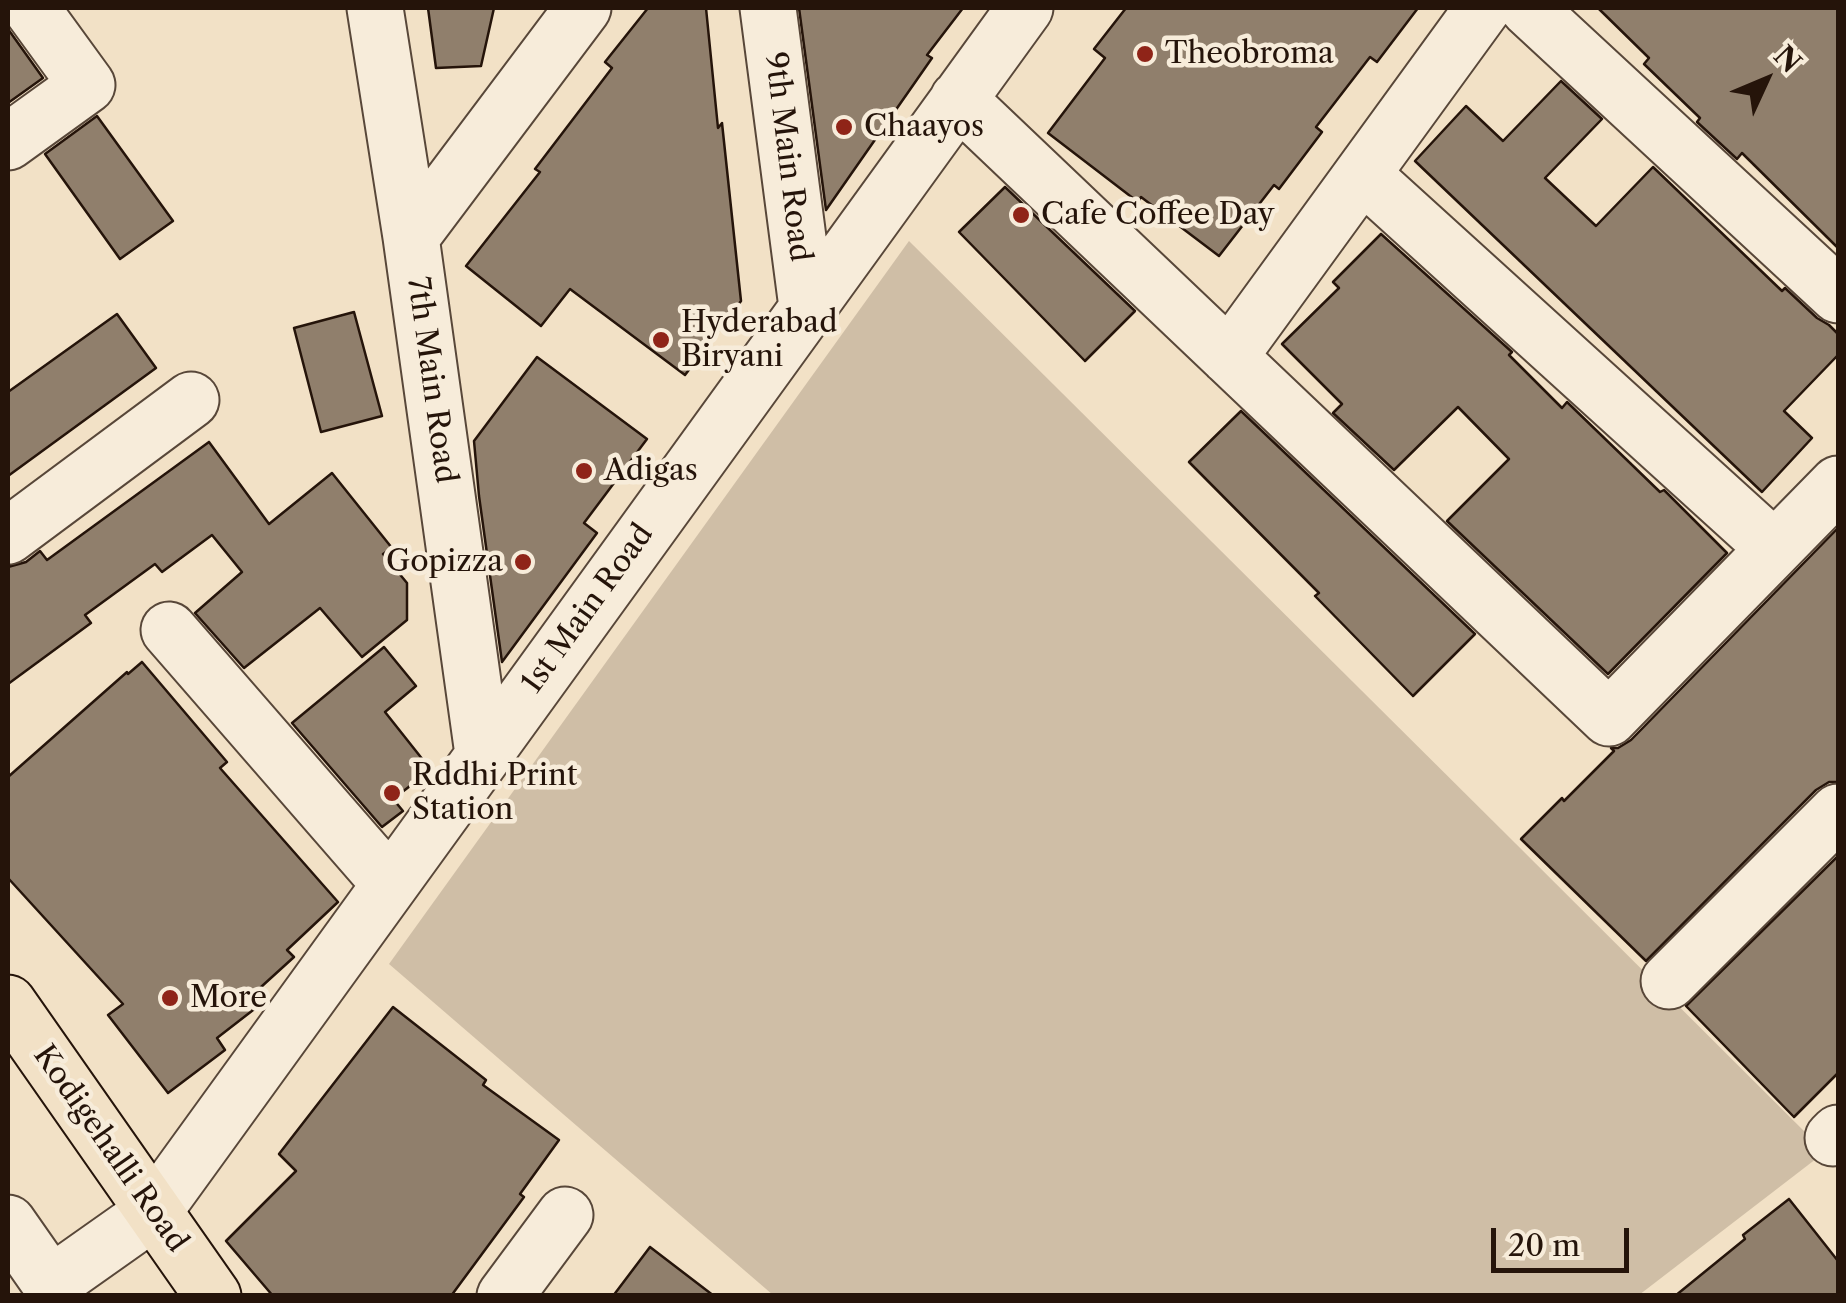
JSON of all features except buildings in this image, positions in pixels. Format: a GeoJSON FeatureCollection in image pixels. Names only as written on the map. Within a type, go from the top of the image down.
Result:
{"type":"FeatureCollection","features":[{"type":"Feature","properties":{"kind":"main road","name":"Kodigehalli Road"},"geometry":{"type":"LineString","coordinates":[[13,1021],[213,1296]]}},
{"type":"Feature","properties":{"kind":"street"},"geometry":{"type":"LineString","coordinates":[[8,142],[88,85],[31,8]]}},
{"type":"Feature","properties":{"kind":"street","name":"7th Main Road"},"geometry":{"type":"LineString","coordinates":[[374,8],[411,236],[483,754]]}},
{"type":"Feature","properties":{"kind":"street"},"geometry":{"type":"LineString","coordinates":[[411,236],[583,8]]}},
{"type":"Feature","properties":{"kind":"street","name":"9th Main Road"},"geometry":{"type":"LineString","coordinates":[[768,8],[807,306]]}},
{"type":"Feature","properties":{"kind":"street","name":"1st Main Road"},"geometry":{"type":"LineString","coordinates":[[55,1290],[154,1212],[1025,8]]}},
{"type":"Feature","properties":{"kind":"street"},"geometry":{"type":"LineString","coordinates":[[1229,356],[1483,8]]}},
{"type":"Feature","properties":{"kind":"street"},"geometry":{"type":"LineString","coordinates":[[1528,8],[1838,295]]}},
{"type":"Feature","properties":{"kind":"street"},"geometry":{"type":"LineString","coordinates":[[958,99],[1609,718],[1838,484]]}},
{"type":"Feature","properties":{"kind":"street"},"geometry":{"type":"LineString","coordinates":[[1362,174],[1774,548]]}},
{"type":"Feature","properties":{"kind":"street"},"geometry":{"type":"LineString","coordinates":[[8,536],[191,400]]}},
{"type":"Feature","properties":{"kind":"street"},"geometry":{"type":"LineString","coordinates":[[169,630],[390,884]]}},
{"type":"Feature","properties":{"kind":"street"},"geometry":{"type":"LineString","coordinates":[[1669,981],[1838,812]]}},
{"type":"Feature","properties":{"kind":"street"},"geometry":{"type":"LineString","coordinates":[[505,1296],[565,1214]]}},
{"type":"Feature","properties":{"kind":"street"},"geometry":{"type":"LineString","coordinates":[[8,1223],[55,1290]]}},
{"type":"Feature","properties":{"kind":"shaded area"},"geometry":{"type":"Polygon","coordinates":[[[909,241],[1825,1152],[1639,1295],[773,1295],[389,964],[909,241]]]}},
{"type":"Feature","properties":{"kind":"place","name":"Theobroma"},"geometry":{"type":"Point","coordinates":[1145,54]}},
{"type":"Feature","properties":{"kind":"place","name":"Chaayos"},"geometry":{"type":"Point","coordinates":[844,127]}},
{"type":"Feature","properties":{"kind":"place","name":"Cafe Coffee Day"},"geometry":{"type":"Point","coordinates":[1021,215]}},
{"type":"Feature","properties":{"kind":"place","name":"Hyderabad Biryani"},"geometry":{"type":"Point","coordinates":[661,340]}},
{"type":"Feature","properties":{"kind":"place","name":"Adigas"},"geometry":{"type":"Point","coordinates":[584,471]}},
{"type":"Feature","properties":{"kind":"place","name":"Gopizza"},"geometry":{"type":"Point","coordinates":[523,562]}},
{"type":"Feature","properties":{"kind":"place","name":"Rddhi Print Station"},"geometry":{"type":"Point","coordinates":[392,793]}},
{"type":"Feature","properties":{"kind":"place","name":"More"},"geometry":{"type":"Point","coordinates":[170,998]}}]}
